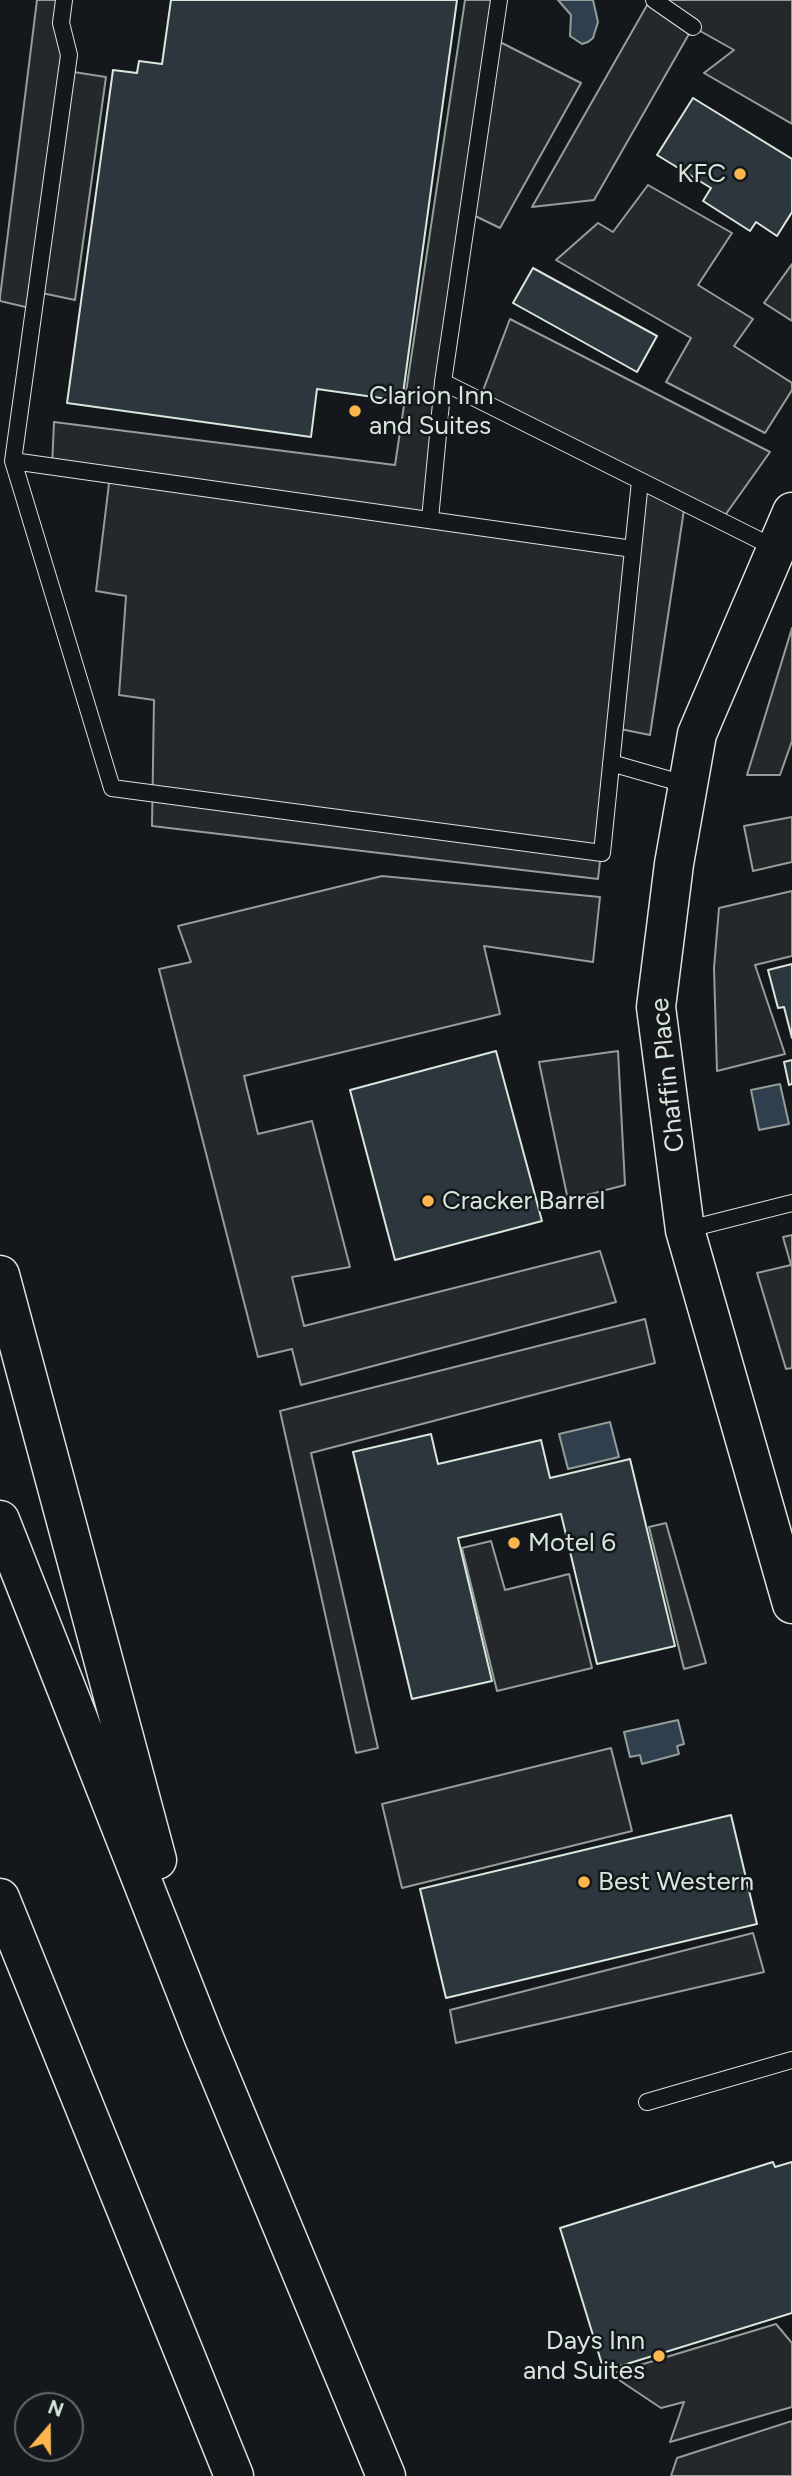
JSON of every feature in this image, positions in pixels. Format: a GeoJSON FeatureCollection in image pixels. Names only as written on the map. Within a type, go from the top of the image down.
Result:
{"type":"FeatureCollection","features":[{"type":"Feature","properties":{"kind":"main road","name":"Chaffin Place"},"geometry":{"type":"LineString","coordinates":[[792,512],[784,552],[697,734],[674,864],[656,1007],[685,1230],[792,1604]]}},
{"type":"Feature","properties":{"kind":"main road"},"geometry":{"type":"LineString","coordinates":[[0,1275],[204,2038]]}},
{"type":"Feature","properties":{"kind":"main road"},"geometry":{"type":"LineString","coordinates":[[0,1520],[204,2038],[386,2476]]}},
{"type":"Feature","properties":{"kind":"main road"},"geometry":{"type":"LineString","coordinates":[[0,1898],[234,2476]]}},
{"type":"Feature","properties":{"kind":"lane"},"geometry":{"type":"LineString","coordinates":[[64,0],[61,23],[69,55],[13,461],[112,788],[601,853],[640,481]]}},
{"type":"Feature","properties":{"kind":"lane"},"geometry":{"type":"LineString","coordinates":[[430,519],[443,382],[499,0]]}},
{"type":"Feature","properties":{"kind":"lane"},"geometry":{"type":"LineString","coordinates":[[654,0],[693,27]]}},
{"type":"Feature","properties":{"kind":"lane"},"geometry":{"type":"LineString","coordinates":[[443,382],[784,552]]}},
{"type":"Feature","properties":{"kind":"lane"},"geometry":{"type":"LineString","coordinates":[[13,461],[633,550]]}},
{"type":"Feature","properties":{"kind":"lane"},"geometry":{"type":"LineString","coordinates":[[611,763],[688,785]]}},
{"type":"Feature","properties":{"kind":"lane"},"geometry":{"type":"LineString","coordinates":[[685,1230],[792,1203]]}},
{"type":"Feature","properties":{"kind":"lane"},"geometry":{"type":"LineString","coordinates":[[647,2102],[792,2060]]}},
{"type":"Feature","properties":{"kind":"shaded area"},"geometry":{"type":"Polygon","coordinates":[[[37,0],[64,0],[67,71],[106,77],[75,300],[37,292],[34,309],[0,301],[0,297],[37,0]]]}},
{"type":"Feature","properties":{"kind":"shaded area"},"geometry":{"type":"Polygon","coordinates":[[[465,0],[499,0],[494,39],[581,83],[500,228],[469,213],[430,519],[632,549],[640,481],[479,401],[510,319],[770,452],[721,521],[685,503],[650,735],[615,728],[598,879],[152,826],[154,700],[119,695],[126,596],[96,591],[110,475],[52,467],[54,422],[395,465],[465,0]]]}},
{"type":"Feature","properties":{"kind":"shaded area"},"geometry":{"type":"Polygon","coordinates":[[[650,0],[792,0],[792,124],[704,73],[734,50],[693,27],[594,200],[532,207],[650,0]]]}},
{"type":"Feature","properties":{"kind":"shaded area"},"geometry":{"type":"Polygon","coordinates":[[[648,185],[732,233],[698,285],[753,319],[734,346],[792,383],[792,390],[765,433],[666,382],[691,338],[556,260],[598,223],[613,232],[648,185]]]}},
{"type":"Feature","properties":{"kind":"shaded area"},"geometry":{"type":"Polygon","coordinates":[[[792,264],[792,321],[764,303],[792,264]]]}},
{"type":"Feature","properties":{"kind":"shaded area"},"geometry":{"type":"Polygon","coordinates":[[[792,628],[792,741],[780,775],[747,775],[792,628]]]}},
{"type":"Feature","properties":{"kind":"shaded area"},"geometry":{"type":"Polygon","coordinates":[[[792,817],[792,862],[753,871],[744,826],[792,817]]]}},
{"type":"Feature","properties":{"kind":"shaded area"},"geometry":{"type":"Polygon","coordinates":[[[382,876],[600,897],[593,962],[484,946],[500,1014],[244,1076],[258,1134],[312,1121],[350,1267],[292,1277],[304,1326],[600,1251],[616,1302],[301,1385],[292,1349],[258,1357],[159,969],[191,962],[178,926],[382,876]]]}},
{"type":"Feature","properties":{"kind":"shaded area"},"geometry":{"type":"Polygon","coordinates":[[[792,891],[792,956],[755,965],[785,1054],[717,1071],[714,968],[719,908],[792,891]]]}},
{"type":"Feature","properties":{"kind":"shaded area"},"geometry":{"type":"Polygon","coordinates":[[[618,1051],[625,1185],[568,1200],[539,1062],[618,1051]]]}},
{"type":"Feature","properties":{"kind":"shaded area"},"geometry":{"type":"Polygon","coordinates":[[[792,1235],[792,1368],[786,1369],[757,1273],[791,1265],[783,1237],[792,1235]]]}},
{"type":"Feature","properties":{"kind":"shaded area"},"geometry":{"type":"Polygon","coordinates":[[[645,1319],[655,1363],[311,1453],[378,1748],[356,1753],[280,1411],[645,1319]]]}},
{"type":"Feature","properties":{"kind":"shaded area"},"geometry":{"type":"Polygon","coordinates":[[[666,1523],[706,1663],[684,1669],[649,1527],[666,1523]]]}},
{"type":"Feature","properties":{"kind":"shaded area"},"geometry":{"type":"Polygon","coordinates":[[[491,1541],[505,1590],[569,1574],[592,1668],[497,1691],[462,1548],[491,1541]]]}},
{"type":"Feature","properties":{"kind":"shaded area"},"geometry":{"type":"Polygon","coordinates":[[[611,1748],[632,1831],[402,1888],[382,1804],[611,1748]]]}},
{"type":"Feature","properties":{"kind":"shaded area"},"geometry":{"type":"Polygon","coordinates":[[[753,1933],[764,1972],[456,2043],[450,2010],[753,1933]]]}},
{"type":"Feature","properties":{"kind":"shaded area"},"geometry":{"type":"Polygon","coordinates":[[[776,2324],[792,2343],[792,2407],[670,2442],[684,2402],[661,2408],[610,2374],[776,2324]]]}},
{"type":"Feature","properties":{"kind":"shaded area"},"geometry":{"type":"Polygon","coordinates":[[[792,2421],[792,2476],[671,2476],[677,2458],[792,2421]]]}},
{"type":"Feature","properties":{"kind":"water"},"geometry":{"type":"Polygon","coordinates":[[[558,0],[593,0],[598,22],[593,38],[582,44],[570,36],[571,15],[558,0]]]}},
{"type":"Feature","properties":{"kind":"water"},"geometry":{"type":"Polygon","coordinates":[[[780,1084],[789,1124],[759,1130],[751,1090],[780,1084]]]}},
{"type":"Feature","properties":{"kind":"water"},"geometry":{"type":"Polygon","coordinates":[[[610,1422],[619,1457],[568,1469],[559,1434],[610,1422]]]}},
{"type":"Feature","properties":{"kind":"water"},"geometry":{"type":"Polygon","coordinates":[[[678,1720],[684,1744],[677,1746],[679,1754],[642,1764],[640,1755],[630,1757],[624,1732],[678,1720]]]}},
{"type":"Feature","properties":{"kind":"building"},"geometry":{"type":"Polygon","coordinates":[[[171,0],[457,0],[402,401],[317,389],[311,437],[67,403],[113,70],[137,73],[139,61],[162,64],[171,0]]]}},
{"type":"Feature","properties":{"kind":"building","name":"KFC"},"geometry":{"type":"Polygon","coordinates":[[[693,98],[792,159],[792,212],[777,236],[756,222],[750,231],[703,201],[711,188],[657,155],[693,98]]]}},
{"type":"Feature","properties":{"kind":"building"},"geometry":{"type":"Polygon","coordinates":[[[533,268],[657,336],[637,372],[513,303],[533,268]]]}},
{"type":"Feature","properties":{"kind":"building"},"geometry":{"type":"Polygon","coordinates":[[[792,964],[792,1038],[784,1007],[778,1008],[768,970],[792,964]]]}},
{"type":"Feature","properties":{"kind":"building"},"geometry":{"type":"Polygon","coordinates":[[[496,1051],[542,1221],[395,1260],[350,1090],[496,1051]]]}},
{"type":"Feature","properties":{"kind":"building"},"geometry":{"type":"Polygon","coordinates":[[[792,1060],[792,1084],[789,1085],[784,1062],[792,1060]]]}},
{"type":"Feature","properties":{"kind":"building"},"geometry":{"type":"Polygon","coordinates":[[[431,1434],[438,1464],[541,1440],[550,1478],[630,1459],[675,1646],[597,1664],[561,1514],[458,1538],[492,1681],[412,1699],[353,1452],[431,1434]]]}},
{"type":"Feature","properties":{"kind":"building"},"geometry":{"type":"Polygon","coordinates":[[[731,1815],[757,1924],[446,1998],[420,1889],[731,1815]]]}},
{"type":"Feature","properties":{"kind":"building"},"geometry":{"type":"Polygon","coordinates":[[[773,2162],[775,2167],[792,2162],[792,2313],[604,2371],[560,2228],[773,2162]]]}},
{"type":"Feature","properties":{"kind":"place","name":"KFC"},"geometry":{"type":"Point","coordinates":[740,174]}},
{"type":"Feature","properties":{"kind":"place","name":"Clarion Inn and Suites"},"geometry":{"type":"Point","coordinates":[355,411]}},
{"type":"Feature","properties":{"kind":"place","name":"Cracker Barrel"},"geometry":{"type":"Point","coordinates":[428,1201]}},
{"type":"Feature","properties":{"kind":"place","name":"Motel 6"},"geometry":{"type":"Point","coordinates":[514,1543]}},
{"type":"Feature","properties":{"kind":"place","name":"Best Western"},"geometry":{"type":"Point","coordinates":[584,1882]}},
{"type":"Feature","properties":{"kind":"place","name":"Days Inn and Suites"},"geometry":{"type":"Point","coordinates":[659,2356]}}]}
